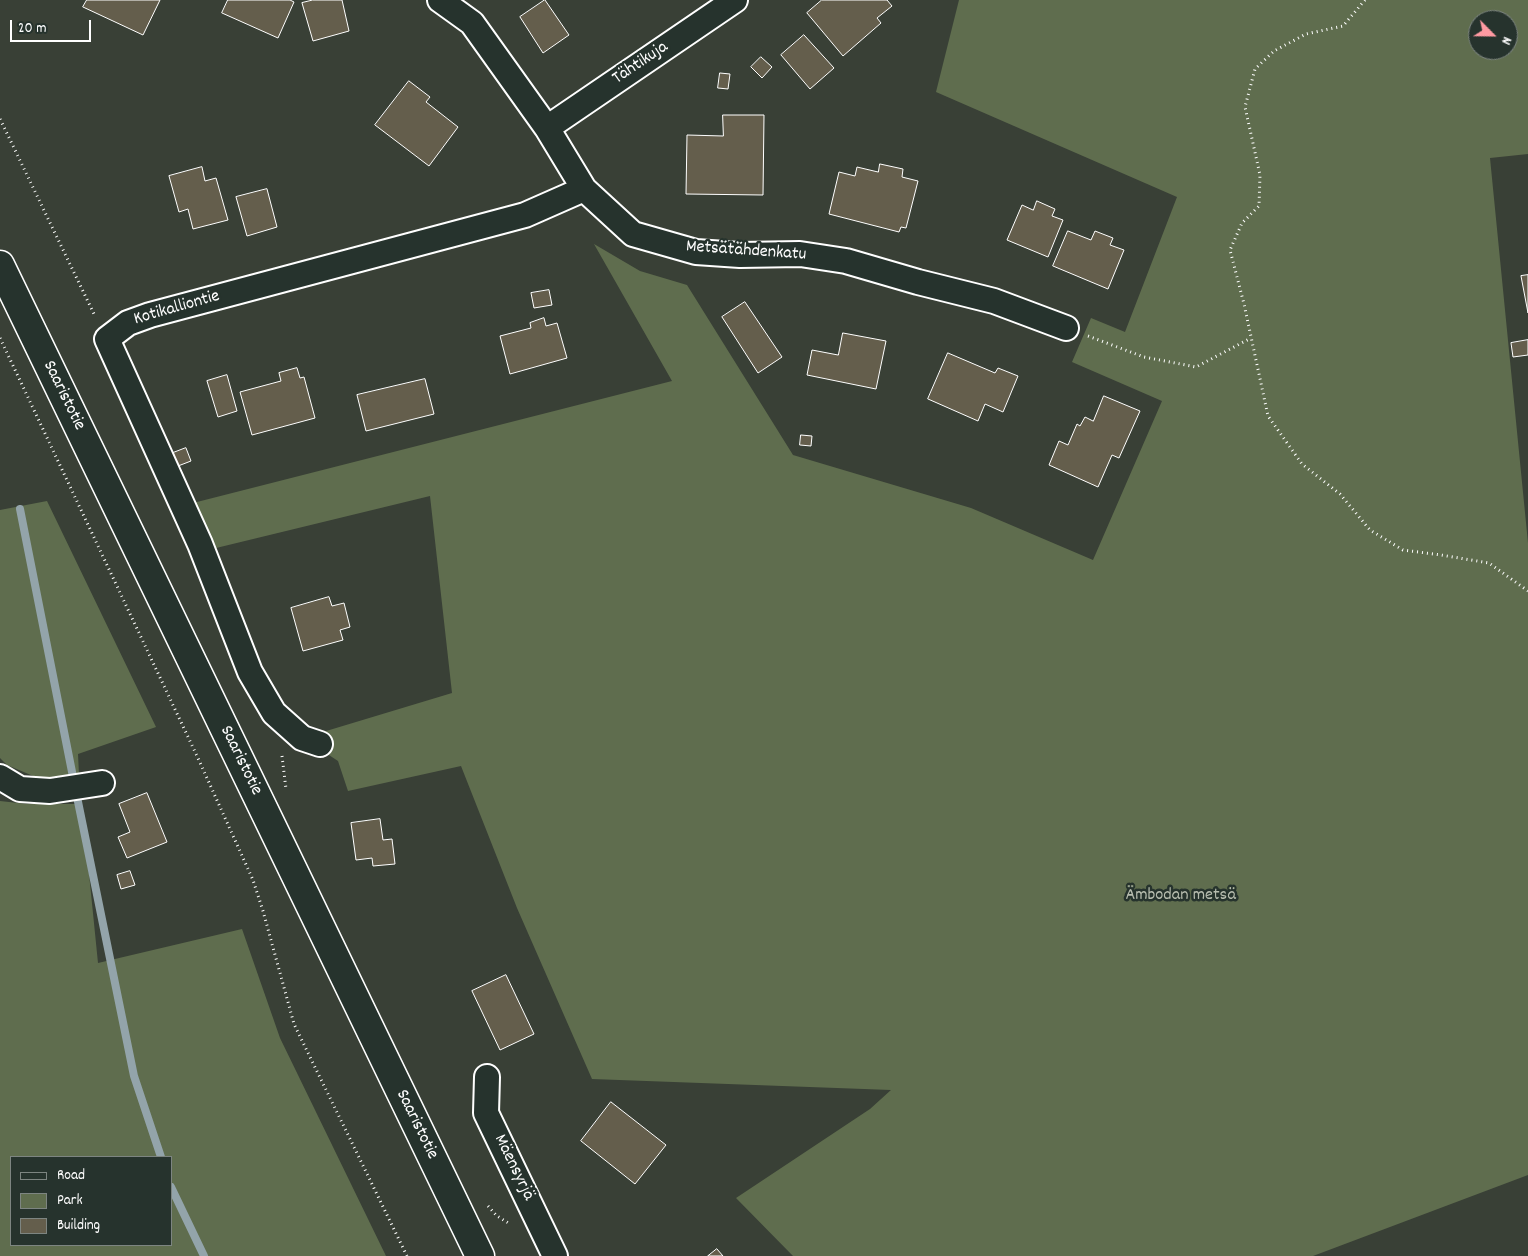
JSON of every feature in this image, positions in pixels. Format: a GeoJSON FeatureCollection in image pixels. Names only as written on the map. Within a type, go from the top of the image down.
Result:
{"type":"FeatureCollection","features":[{"type":"Feature","properties":{"kind":"main road","name":"Saaristotie"},"geometry":{"type":"LineString","coordinates":[[0,265],[480,1256]]}},
{"type":"Feature","properties":{"kind":"street","name":"Metsätähdenkatu"},"geometry":{"type":"LineString","coordinates":[[440,0],[472,23],[547,128],[584,189],[633,234],[696,252],[740,255],[800,254],[846,260],[918,282],[994,301],[1066,328]]}},
{"type":"Feature","properties":{"kind":"street","name":"Tähtikuja"},"geometry":{"type":"LineString","coordinates":[[547,128],[735,0]]}},
{"type":"Feature","properties":{"kind":"street","name":"Kotikalliontie"},"geometry":{"type":"LineString","coordinates":[[106,339],[128,323],[150,315],[525,215],[584,189]]}},
{"type":"Feature","properties":{"kind":"street"},"geometry":{"type":"LineString","coordinates":[[106,339],[196,536],[250,672],[274,714],[302,738],[320,744]]}},
{"type":"Feature","properties":{"kind":"street"},"geometry":{"type":"LineString","coordinates":[[0,777],[20,790],[50,792],[102,783]]}},
{"type":"Feature","properties":{"kind":"street","name":"Mäensyrjä"},"geometry":{"type":"LineString","coordinates":[[487,1077],[486,1113],[555,1256]]}},
{"type":"Feature","properties":{"kind":"path"},"geometry":{"type":"LineString","coordinates":[[1365,0],[1343,26],[1306,34],[1274,51],[1255,69],[1246,107],[1260,175],[1259,206],[1242,223],[1230,250],[1268,416],[1302,464],[1340,494],[1370,530],[1403,550],[1489,563],[1528,591]]}},
{"type":"Feature","properties":{"kind":"path"},"geometry":{"type":"LineString","coordinates":[[0,119],[106,339]]}},
{"type":"Feature","properties":{"kind":"path"},"geometry":{"type":"LineString","coordinates":[[1066,328],[1144,357],[1196,367],[1251,338]]}},
{"type":"Feature","properties":{"kind":"path"},"geometry":{"type":"LineString","coordinates":[[0,338],[197,756],[249,871],[263,911],[294,1024],[407,1256]]}},
{"type":"Feature","properties":{"kind":"green space","name":"Ämbodan metsä"},"geometry":{"type":"Polygon","coordinates":[[[959,0],[1528,0],[1528,154],[1490,158],[1528,543],[1528,1175],[1313,1256],[793,1256],[736,1198],[870,1109],[891,1090],[592,1079],[517,908],[461,766],[348,791],[338,761],[303,738],[452,693],[430,496],[212,549],[193,503],[672,381],[594,244],[640,271],[687,285],[793,455],[971,508],[1093,560],[1162,401],[1072,362],[1091,318],[1125,332],[1177,197],[936,92],[959,0]]]}},
{"type":"Feature","properties":{"kind":"green space"},"geometry":{"type":"Polygon","coordinates":[[[47,501],[156,727],[78,754],[79,775],[38,778],[7,765],[0,758],[0,510],[47,501]]]}},
{"type":"Feature","properties":{"kind":"green space"},"geometry":{"type":"Polygon","coordinates":[[[0,801],[27,804],[82,804],[98,963],[242,929],[280,1038],[386,1256],[0,1256],[0,801]]]}},
{"type":"Feature","properties":{"kind":"building"},"geometry":{"type":"Polygon","coordinates":[[[87,0],[160,0],[143,35],[83,7],[87,0]]]}},
{"type":"Feature","properties":{"kind":"building"},"geometry":{"type":"Polygon","coordinates":[[[228,0],[290,0],[294,2],[278,38],[222,13],[228,0]]]}},
{"type":"Feature","properties":{"kind":"building"},"geometry":{"type":"Polygon","coordinates":[[[313,0],[342,0],[349,31],[313,41],[302,3],[313,0]]]}},
{"type":"Feature","properties":{"kind":"building"},"geometry":{"type":"Polygon","coordinates":[[[545,0],[569,35],[543,53],[520,17],[545,0]]]}},
{"type":"Feature","properties":{"kind":"building"},"geometry":{"type":"Polygon","coordinates":[[[822,0],[887,0],[892,6],[877,18],[881,23],[843,56],[807,13],[822,0]]]}},
{"type":"Feature","properties":{"kind":"building"},"geometry":{"type":"Polygon","coordinates":[[[804,35],[834,68],[810,89],[781,55],[804,35]]]}},
{"type":"Feature","properties":{"kind":"building"},"geometry":{"type":"Polygon","coordinates":[[[761,57],[772,67],[762,78],[751,67],[761,57]]]}},
{"type":"Feature","properties":{"kind":"building"},"geometry":{"type":"Polygon","coordinates":[[[720,73],[730,74],[728,89],[718,88],[720,73]]]}},
{"type":"Feature","properties":{"kind":"building"},"geometry":{"type":"Polygon","coordinates":[[[409,81],[430,97],[426,102],[458,127],[429,166],[375,125],[409,81]]]}},
{"type":"Feature","properties":{"kind":"building"},"geometry":{"type":"Polygon","coordinates":[[[723,115],[764,115],[763,195],[686,194],[687,135],[723,136],[723,115]]]}},
{"type":"Feature","properties":{"kind":"building"},"geometry":{"type":"Polygon","coordinates":[[[880,164],[903,169],[902,177],[918,181],[906,228],[901,227],[899,232],[829,214],[839,172],[855,176],[857,167],[878,172],[880,164]]]}},
{"type":"Feature","properties":{"kind":"building"},"geometry":{"type":"Polygon","coordinates":[[[202,167],[205,181],[216,178],[228,220],[193,229],[188,209],[179,212],[169,176],[202,167]]]}},
{"type":"Feature","properties":{"kind":"building"},"geometry":{"type":"Polygon","coordinates":[[[267,189],[277,227],[247,236],[236,197],[267,189]]]}},
{"type":"Feature","properties":{"kind":"building"},"geometry":{"type":"Polygon","coordinates":[[[1037,201],[1055,209],[1052,216],[1063,220],[1048,257],[1007,240],[1022,205],[1033,210],[1037,201]]]}},
{"type":"Feature","properties":{"kind":"building"},"geometry":{"type":"Polygon","coordinates":[[[1068,231],[1091,240],[1095,231],[1113,238],[1110,245],[1124,250],[1108,289],[1053,266],[1068,231]]]}},
{"type":"Feature","properties":{"kind":"building"},"geometry":{"type":"Polygon","coordinates":[[[1528,275],[1528,313],[1521,276],[1528,275]]]}},
{"type":"Feature","properties":{"kind":"building"},"geometry":{"type":"Polygon","coordinates":[[[549,290],[552,305],[534,308],[531,293],[549,290]]]}},
{"type":"Feature","properties":{"kind":"building"},"geometry":{"type":"Polygon","coordinates":[[[745,302],[782,357],[758,373],[722,317],[745,302]]]}},
{"type":"Feature","properties":{"kind":"building"},"geometry":{"type":"Polygon","coordinates":[[[544,318],[546,326],[557,323],[567,358],[510,374],[500,336],[531,328],[530,323],[544,318]]]}},
{"type":"Feature","properties":{"kind":"building"},"geometry":{"type":"Polygon","coordinates":[[[843,333],[886,341],[876,389],[807,375],[812,350],[838,355],[843,333]]]}},
{"type":"Feature","properties":{"kind":"building"},"geometry":{"type":"Polygon","coordinates":[[[1528,340],[1528,355],[1513,357],[1511,343],[1528,340]]]}},
{"type":"Feature","properties":{"kind":"building"},"geometry":{"type":"Polygon","coordinates":[[[948,353],[995,373],[998,368],[1018,376],[1003,412],[985,404],[978,421],[928,399],[948,353]]]}},
{"type":"Feature","properties":{"kind":"building"},"geometry":{"type":"Polygon","coordinates":[[[297,368],[300,378],[304,377],[315,418],[252,435],[240,392],[281,381],[279,373],[297,368]]]}},
{"type":"Feature","properties":{"kind":"building"},"geometry":{"type":"Polygon","coordinates":[[[227,375],[237,411],[218,417],[207,381],[227,375]]]}},
{"type":"Feature","properties":{"kind":"building"},"geometry":{"type":"Polygon","coordinates":[[[425,379],[434,414],[366,431],[357,395],[425,379]]]}},
{"type":"Feature","properties":{"kind":"building"},"geometry":{"type":"Polygon","coordinates":[[[1104,396],[1140,411],[1119,458],[1112,455],[1098,487],[1049,465],[1059,441],[1068,445],[1077,424],[1080,426],[1085,417],[1093,421],[1104,396]]]}},
{"type":"Feature","properties":{"kind":"building"},"geometry":{"type":"Polygon","coordinates":[[[801,435],[812,436],[811,446],[800,445],[801,435]]]}},
{"type":"Feature","properties":{"kind":"building"},"geometry":{"type":"Polygon","coordinates":[[[186,448],[191,461],[178,466],[173,453],[186,448]]]}},
{"type":"Feature","properties":{"kind":"building"},"geometry":{"type":"Polygon","coordinates":[[[329,597],[332,606],[344,603],[350,627],[340,630],[343,640],[303,651],[291,608],[329,597]]]}},
{"type":"Feature","properties":{"kind":"building"},"geometry":{"type":"Polygon","coordinates":[[[147,793],[167,842],[127,858],[118,837],[130,832],[119,804],[147,793]]]}},
{"type":"Feature","properties":{"kind":"building"},"geometry":{"type":"Polygon","coordinates":[[[380,819],[383,840],[392,839],[395,864],[373,866],[372,858],[356,860],[351,823],[380,819]]]}},
{"type":"Feature","properties":{"kind":"building"},"geometry":{"type":"Polygon","coordinates":[[[130,871],[135,885],[121,889],[117,875],[130,871]]]}},
{"type":"Feature","properties":{"kind":"building"},"geometry":{"type":"Polygon","coordinates":[[[506,975],[534,1034],[500,1050],[472,991],[506,975]]]}},
{"type":"Feature","properties":{"kind":"building"},"geometry":{"type":"Polygon","coordinates":[[[611,1102],[666,1145],[635,1184],[581,1141],[611,1102]]]}},
{"type":"Feature","properties":{"kind":"building"},"geometry":{"type":"Polygon","coordinates":[[[717,1249],[723,1256],[708,1256],[717,1249]]]}},
{"type":"Feature","properties":{"kind":"waterway"},"geometry":{"type":"LineString","coordinates":[[20,509],[134,1076],[161,1156]]}},
{"type":"Feature","properties":{"kind":"waterway"},"geometry":{"type":"LineString","coordinates":[[172,1189],[204,1256]]}}]}
